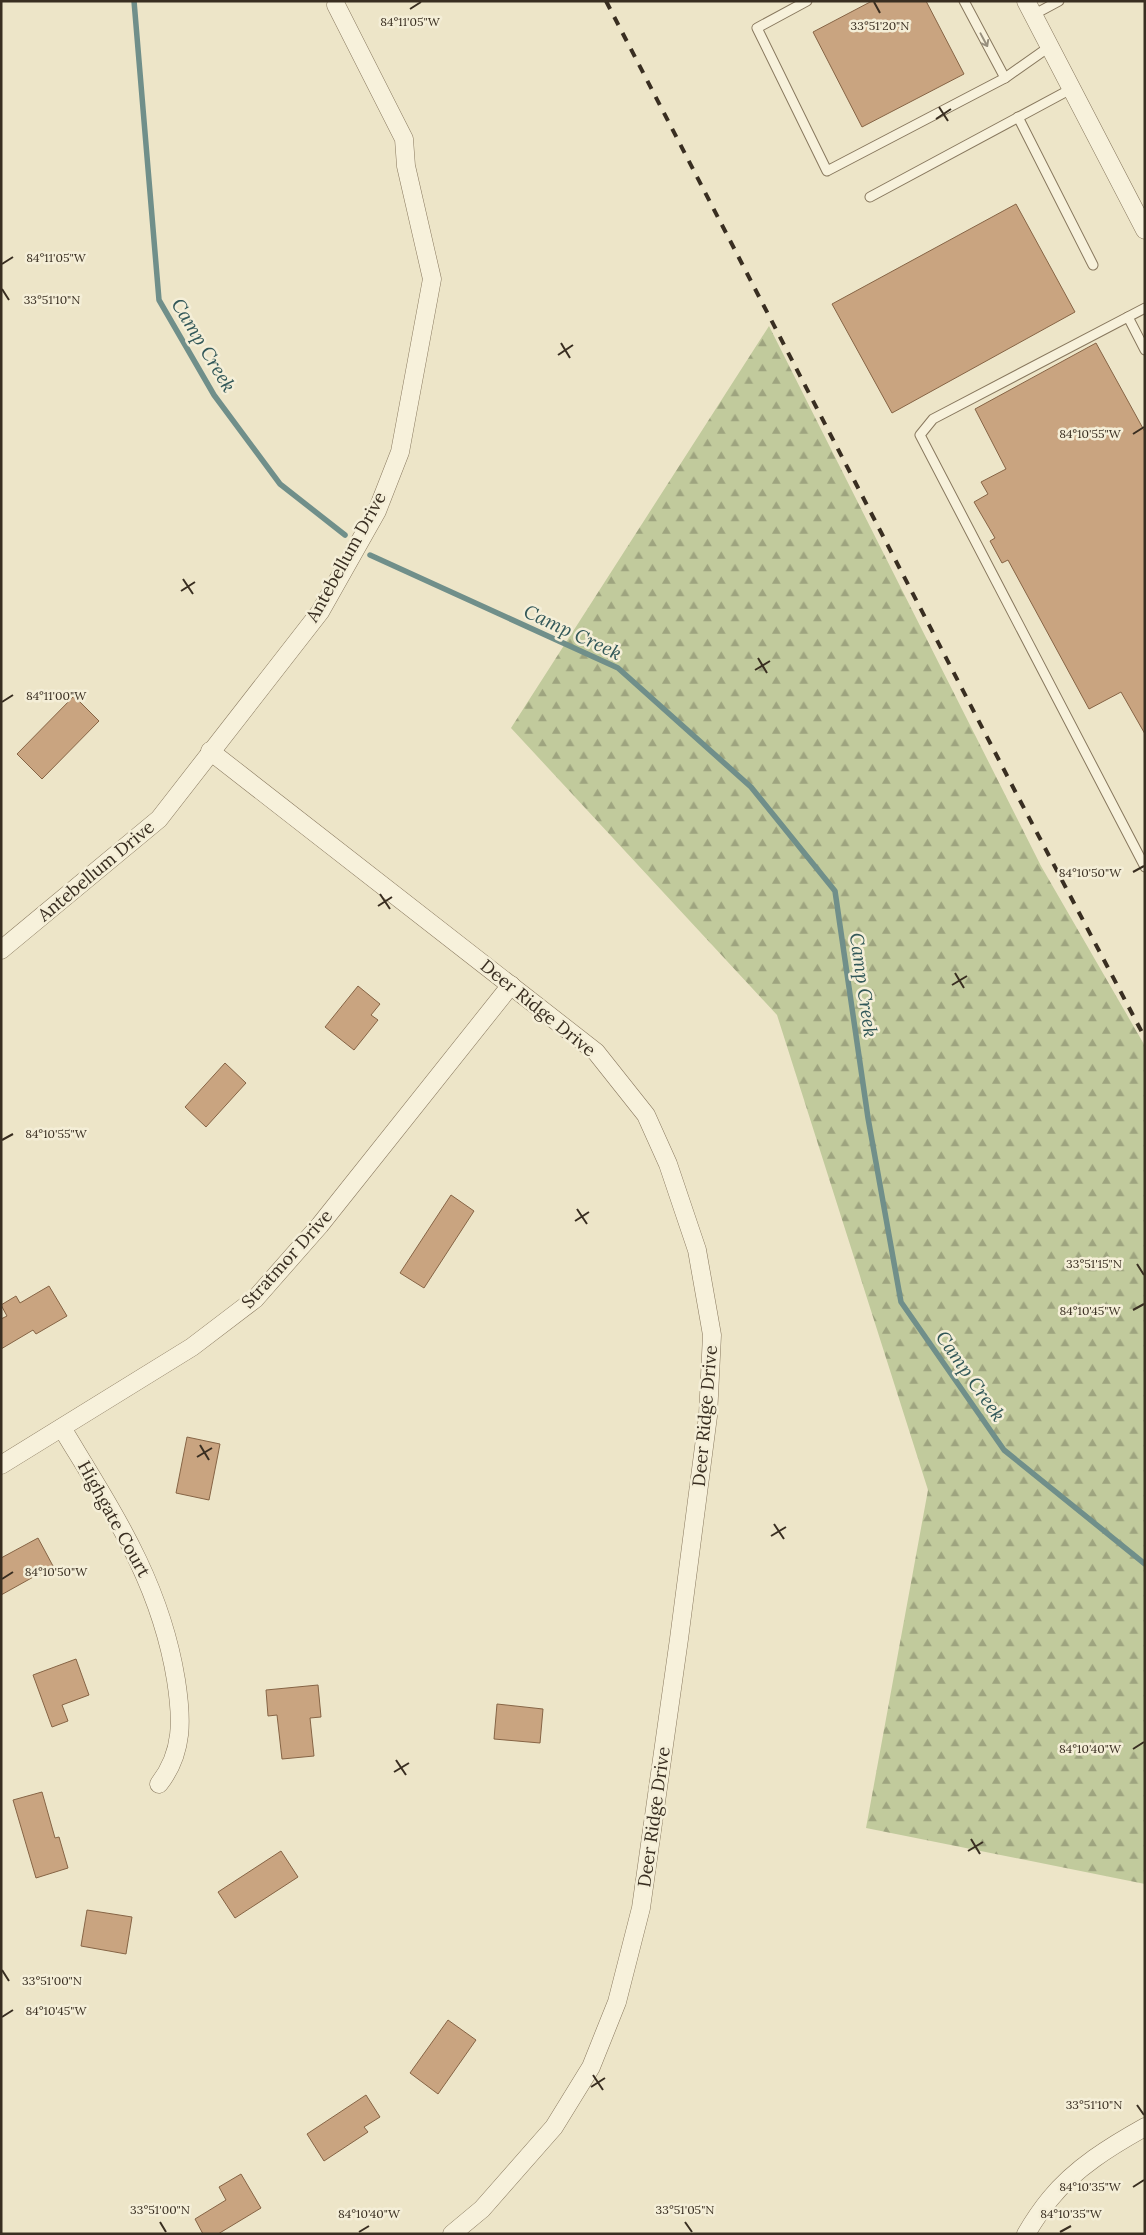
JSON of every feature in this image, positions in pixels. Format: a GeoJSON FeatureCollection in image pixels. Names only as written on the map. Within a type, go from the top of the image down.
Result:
{"type":"FeatureCollection","features":[{"type":"Feature","properties":{"kind":"street","name":"Antebellum Drive"},"geometry":{"type":"LineString","coordinates":[[1,950],[159,819],[210,750],[320,612],[377,511],[400,452],[432,279],[406,166],[404,139],[336,5]]}},
{"type":"Feature","properties":{"kind":"street"},"geometry":{"type":"LineString","coordinates":[[1029,8],[1145,230]]}},
{"type":"Feature","properties":{"kind":"street","name":"Deer Ridge Drive"},"geometry":{"type":"LineString","coordinates":[[210,750],[596,1052],[646,1115],[668,1164],[697,1250],[712,1335],[708,1416],[679,1639],[641,1908],[618,2002],[591,2067],[554,2127],[482,2209],[452,2234]]}},
{"type":"Feature","properties":{"kind":"street","name":"Stratmor Drive"},"geometry":{"type":"LineString","coordinates":[[1,1465],[192,1347],[255,1299],[320,1225],[511,985]]}},
{"type":"Feature","properties":{"kind":"street","name":"Highgate Court"},"geometry":{"type":"LineString","coordinates":[[62,1428],[126,1534],[154,1595],[171,1650],[181,1708],[178,1746],[170,1771],[159,1784]]}},
{"type":"Feature","properties":{"kind":"street"},"geometry":{"type":"LineString","coordinates":[[1026,2234],[1050,2198],[1080,2169],[1122,2140],[1145,2127]]}},
{"type":"Feature","properties":{"kind":"lane"},"geometry":{"type":"LineString","coordinates":[[807,1],[757,28],[827,171],[1005,78],[1049,47]]}},
{"type":"Feature","properties":{"kind":"lane"},"geometry":{"type":"LineString","coordinates":[[964,1],[1005,78]]}},
{"type":"Feature","properties":{"kind":"lane"},"geometry":{"type":"LineString","coordinates":[[1029,8],[1059,1]]}},
{"type":"Feature","properties":{"kind":"lane"},"geometry":{"type":"LineString","coordinates":[[870,197],[1071,89]]}},
{"type":"Feature","properties":{"kind":"lane"},"geometry":{"type":"LineString","coordinates":[[1018,117],[1093,265]]}},
{"type":"Feature","properties":{"kind":"lane"},"geometry":{"type":"LineString","coordinates":[[1145,308],[933,419],[920,435],[1145,868]]}},
{"type":"Feature","properties":{"kind":"lane"},"geometry":{"type":"LineString","coordinates":[[1128,317],[1145,350]]}},
{"type":"Feature","properties":{"kind":"green space"},"geometry":{"type":"Polygon","coordinates":[[[769,326],[1041,866],[1145,1046],[1145,1884],[866,1828],[928,1490],[777,1015],[511,728],[769,326]]]}},
{"type":"Feature","properties":{"kind":"building"},"geometry":{"type":"Polygon","coordinates":[[[872,1],[926,1],[964,74],[862,127],[813,32],[872,1]]]}},
{"type":"Feature","properties":{"kind":"building"},"geometry":{"type":"Polygon","coordinates":[[[1016,204],[1075,312],[892,413],[832,304],[1016,204]]]}},
{"type":"Feature","properties":{"kind":"building"},"geometry":{"type":"Polygon","coordinates":[[[1096,343],[1145,432],[1145,734],[1121,692],[1089,709],[1008,560],[1002,563],[990,541],[995,538],[974,502],[988,494],[981,482],[1006,469],[975,409],[1096,343]]]}},
{"type":"Feature","properties":{"kind":"building"},"geometry":{"type":"Polygon","coordinates":[[[74,696],[99,721],[42,779],[17,754],[74,696]]]}},
{"type":"Feature","properties":{"kind":"building"},"geometry":{"type":"Polygon","coordinates":[[[358,986],[380,1004],[371,1015],[378,1020],[354,1050],[325,1027],[358,986]]]}},
{"type":"Feature","properties":{"kind":"building"},"geometry":{"type":"Polygon","coordinates":[[[225,1063],[246,1083],[206,1127],[185,1107],[225,1063]]]}},
{"type":"Feature","properties":{"kind":"building"},"geometry":{"type":"Polygon","coordinates":[[[451,1195],[474,1211],[424,1288],[400,1273],[451,1195]]]}},
{"type":"Feature","properties":{"kind":"building"},"geometry":{"type":"Polygon","coordinates":[[[49,1286],[67,1316],[36,1334],[33,1330],[1,1349],[1,1319],[7,1316],[1,1305],[16,1296],[20,1303],[49,1286]]]}},
{"type":"Feature","properties":{"kind":"building"},"geometry":{"type":"Polygon","coordinates":[[[187,1437],[220,1444],[209,1500],[176,1493],[187,1437]]]}},
{"type":"Feature","properties":{"kind":"building"},"geometry":{"type":"Polygon","coordinates":[[[38,1538],[53,1566],[1,1595],[1,1558],[38,1538]]]}},
{"type":"Feature","properties":{"kind":"building"},"geometry":{"type":"Polygon","coordinates":[[[76,1659],[89,1695],[62,1705],[68,1721],[52,1727],[33,1675],[76,1659]]]}},
{"type":"Feature","properties":{"kind":"building"},"geometry":{"type":"Polygon","coordinates":[[[318,1685],[321,1717],[310,1718],[314,1756],[282,1759],[277,1715],[268,1716],[266,1690],[318,1685]]]}},
{"type":"Feature","properties":{"kind":"building"},"geometry":{"type":"Polygon","coordinates":[[[497,1704],[543,1709],[540,1743],[494,1739],[497,1704]]]}},
{"type":"Feature","properties":{"kind":"building"},"geometry":{"type":"Polygon","coordinates":[[[42,1792],[55,1838],[59,1837],[68,1868],[36,1878],[13,1800],[42,1792]]]}},
{"type":"Feature","properties":{"kind":"building"},"geometry":{"type":"Polygon","coordinates":[[[281,1851],[298,1877],[235,1918],[218,1892],[281,1851]]]}},
{"type":"Feature","properties":{"kind":"building"},"geometry":{"type":"Polygon","coordinates":[[[87,1910],[132,1917],[126,1954],[81,1946],[87,1910]]]}},
{"type":"Feature","properties":{"kind":"building"},"geometry":{"type":"Polygon","coordinates":[[[448,2020],[476,2040],[438,2094],[410,2073],[448,2020]]]}},
{"type":"Feature","properties":{"kind":"building"},"geometry":{"type":"Polygon","coordinates":[[[366,2095],[380,2117],[364,2127],[368,2132],[324,2161],[307,2134],[366,2095]]]}},
{"type":"Feature","properties":{"kind":"building"},"geometry":{"type":"Polygon","coordinates":[[[241,2174],[261,2208],[218,2234],[203,2234],[195,2219],[226,2200],[219,2187],[241,2174]]]}},
{"type":"Feature","properties":{"kind":"waterway","name":"Camp Creek"},"geometry":{"type":"LineString","coordinates":[[134,1],[159,300],[214,395],[280,484],[345,535]]}},
{"type":"Feature","properties":{"kind":"waterway","name":"Camp Creek"},"geometry":{"type":"LineString","coordinates":[[370,555],[618,668],[751,787],[835,891],[868,1118],[901,1302],[1004,1450],[1145,1564]]}},
{"type":"Feature","properties":{"kind":"railway"},"geometry":{"type":"LineString","coordinates":[[606,1],[1145,1038]]}}]}
